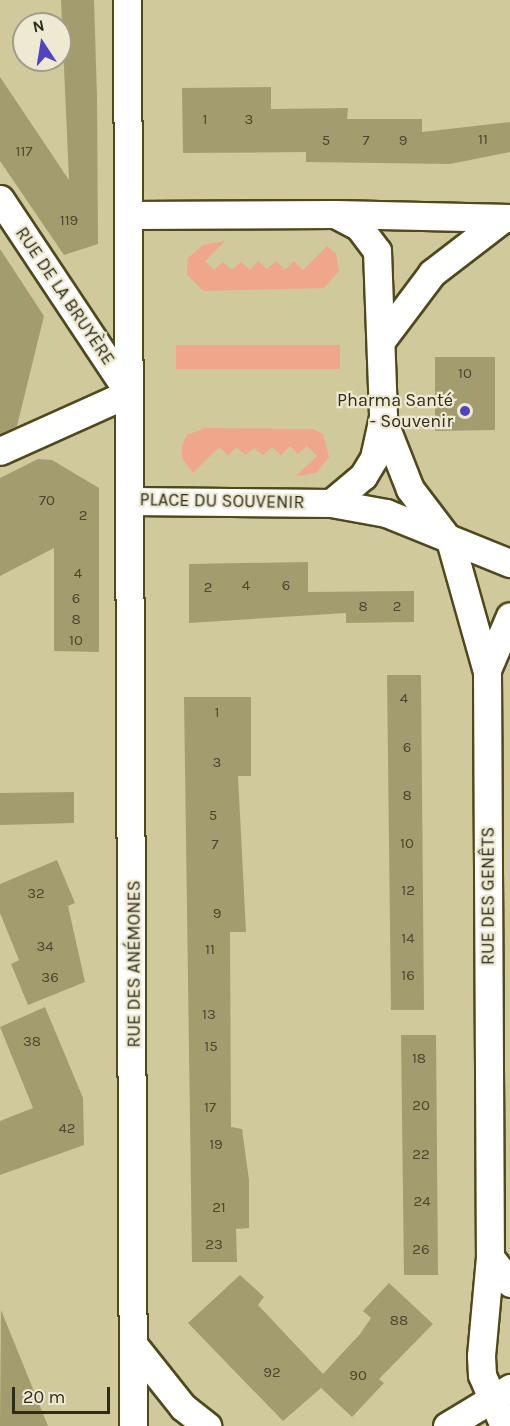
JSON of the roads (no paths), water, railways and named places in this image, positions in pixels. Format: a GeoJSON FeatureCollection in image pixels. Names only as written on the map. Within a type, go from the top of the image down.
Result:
{"type":"FeatureCollection","features":[{"type":"Feature","properties":{"kind":"street","name":"PLACE DU SOUVENIR"},"geometry":{"type":"LineString","coordinates":[[127,0],[131,501],[331,502],[363,476],[374,458],[383,417],[377,251],[359,227],[335,214]]}},
{"type":"Feature","properties":{"kind":"street","name":"RUE DE LA BRUYÈRE"},"geometry":{"type":"LineString","coordinates":[[0,199],[129,393]]}},
{"type":"Feature","properties":{"kind":"street"},"geometry":{"type":"LineString","coordinates":[[129,214],[335,214],[506,219]]}},
{"type":"Feature","properties":{"kind":"street"},"geometry":{"type":"LineString","coordinates":[[381,341],[432,273],[506,219]]}},
{"type":"Feature","properties":{"kind":"street"},"geometry":{"type":"LineString","coordinates":[[0,451],[129,393]]}},
{"type":"Feature","properties":{"kind":"street"},"geometry":{"type":"LineString","coordinates":[[383,417],[410,489],[450,540]]}},
{"type":"Feature","properties":{"kind":"street","name":"RUE DES ANÉMONES"},"geometry":{"type":"LineString","coordinates":[[131,501],[136,1348],[133,1426]]}},
{"type":"Feature","properties":{"kind":"street"},"geometry":{"type":"LineString","coordinates":[[331,502],[386,513],[506,562]]}},
{"type":"Feature","properties":{"kind":"street","name":"RUE DES GENÊTS"},"geometry":{"type":"LineString","coordinates":[[450,540],[481,636],[487,672],[490,1257],[481,1356],[501,1395],[504,1426]]}},
{"type":"Feature","properties":{"kind":"street"},"geometry":{"type":"LineString","coordinates":[[487,672],[510,616]]}},
{"type":"Feature","properties":{"kind":"street"},"geometry":{"type":"LineString","coordinates":[[490,1257],[510,1283]]}},
{"type":"Feature","properties":{"kind":"street"},"geometry":{"type":"LineString","coordinates":[[136,1348],[183,1407],[207,1426]]}},
{"type":"Feature","properties":{"kind":"street"},"geometry":{"type":"LineString","coordinates":[[447,1426],[501,1395]]}},
{"type":"Feature","properties":{"kind":"place","name":"Pharma Santé - Souvenir"},"geometry":{"type":"Point","coordinates":[465,411]}}]}
